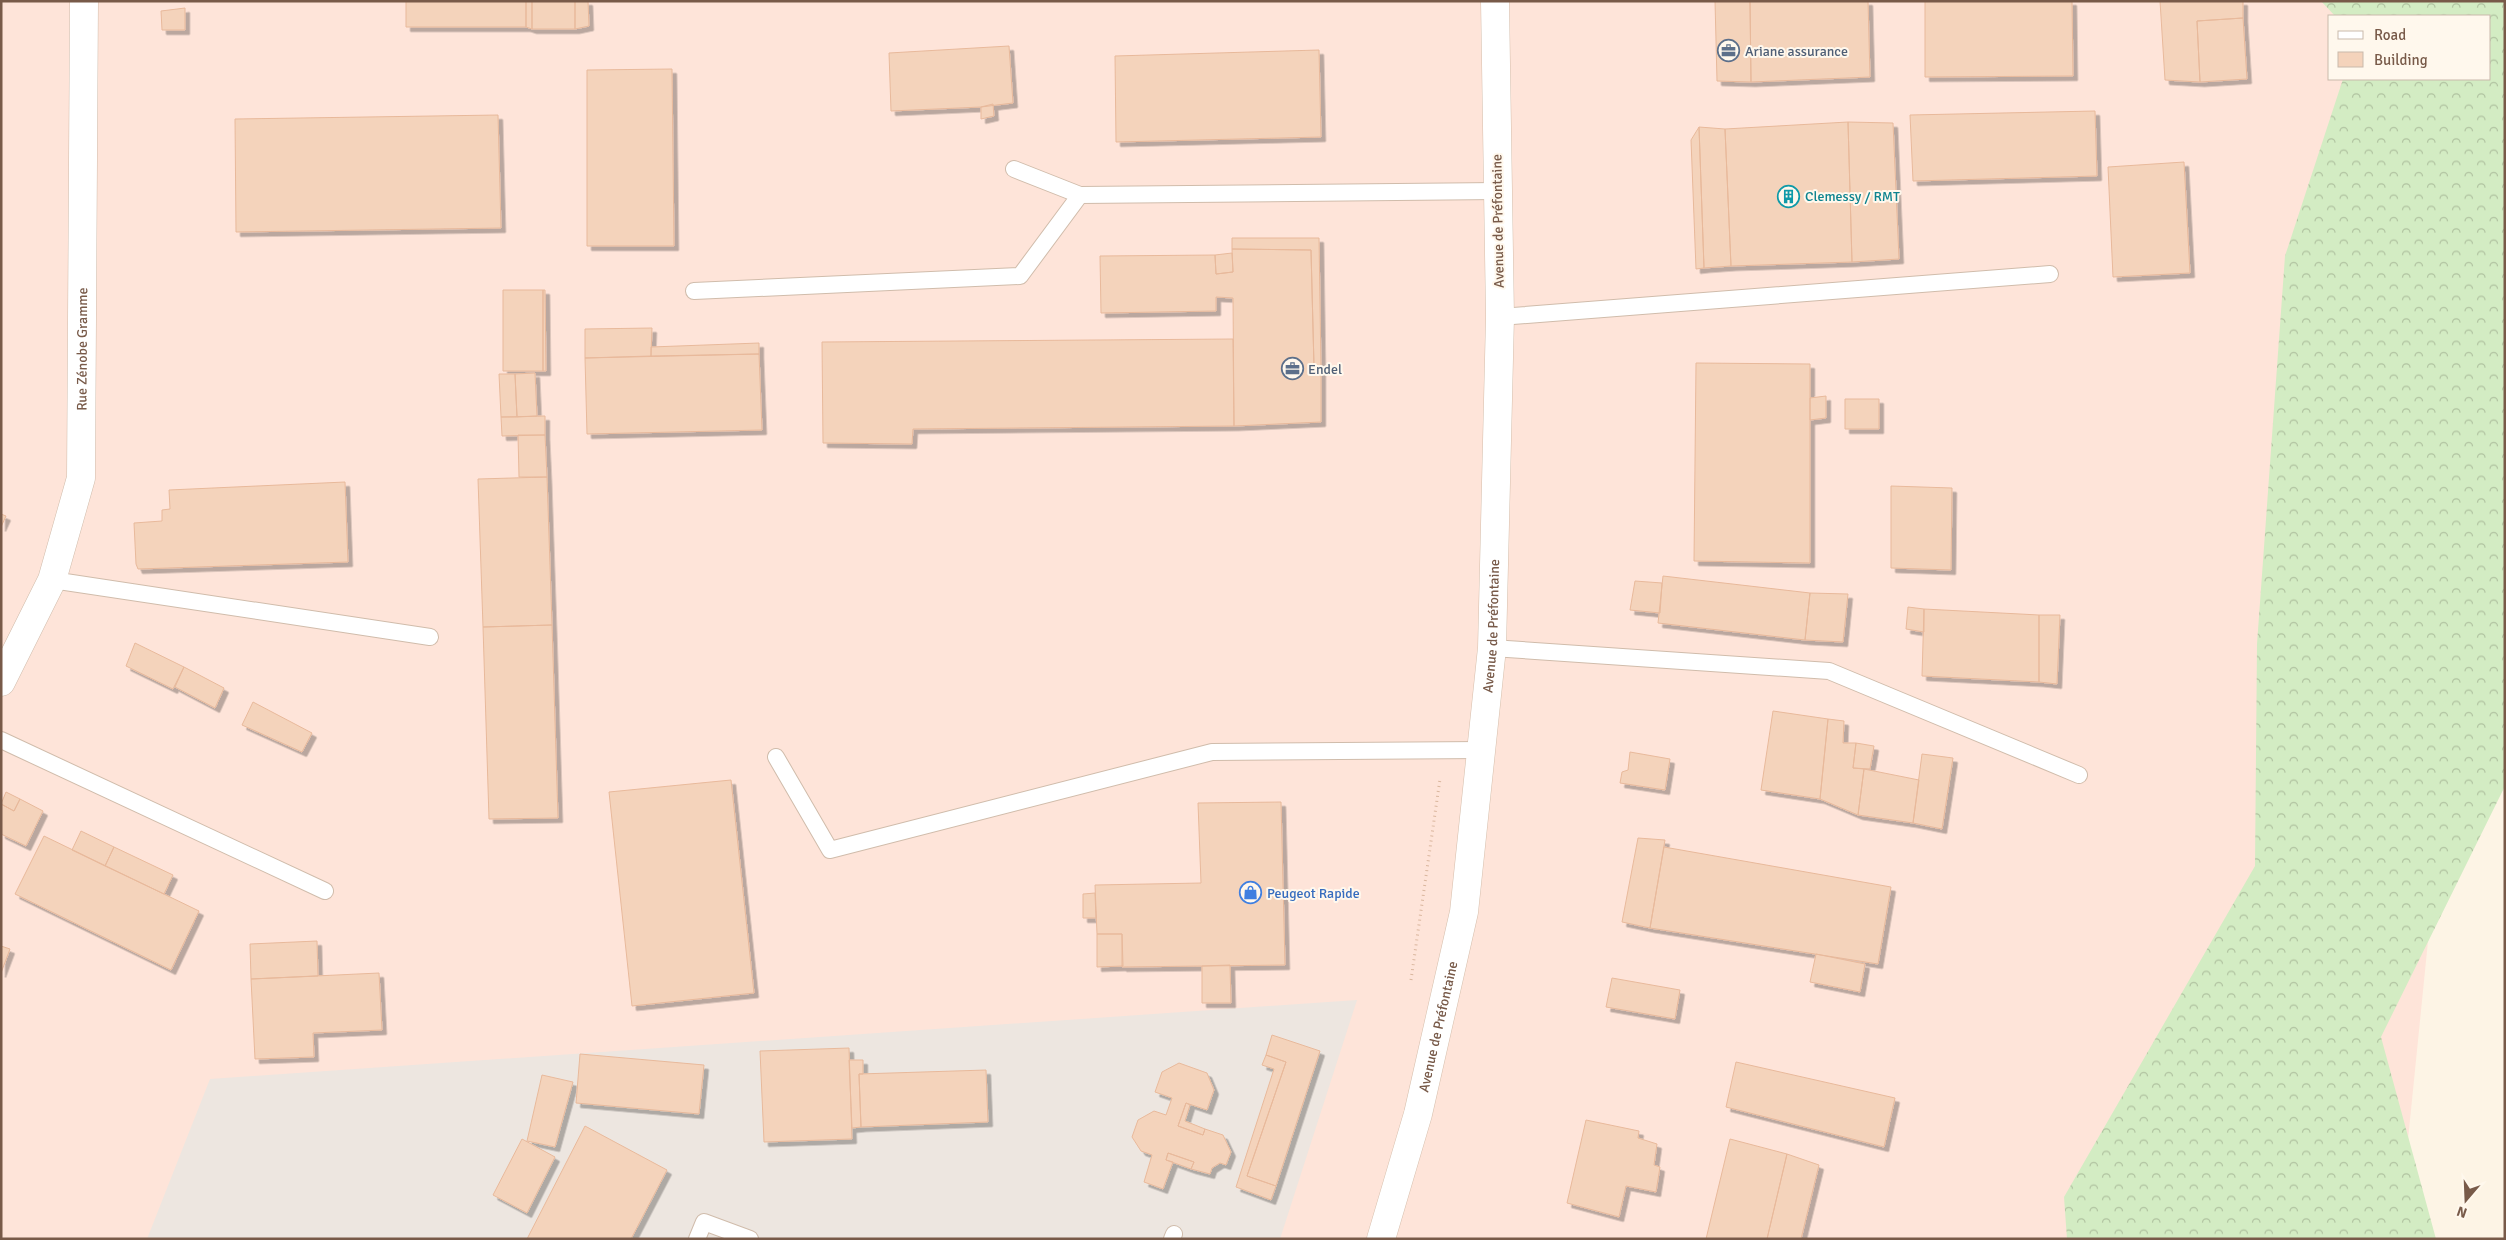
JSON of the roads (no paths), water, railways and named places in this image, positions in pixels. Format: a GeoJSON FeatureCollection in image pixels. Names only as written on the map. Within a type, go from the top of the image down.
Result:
{"type":"FeatureCollection","features":[{"type":"Feature","properties":{"kind":"main road","name":"Rue Zénobe Gramme"},"geometry":{"type":"LineString","coordinates":[[1,682],[52,580],[81,478],[84,1]]}},
{"type":"Feature","properties":{"kind":"main road","name":"Avenue de Préfontaine"},"geometry":{"type":"LineString","coordinates":[[1380,1239],[1418,1114],[1464,912],[1492,648],[1500,318],[1495,1]]}},
{"type":"Feature","properties":{"kind":"lane"},"geometry":{"type":"LineString","coordinates":[[1014,168],[1080,195],[1498,191]]}},
{"type":"Feature","properties":{"kind":"lane"},"geometry":{"type":"LineString","coordinates":[[694,291],[1020,276],[1080,195]]}},
{"type":"Feature","properties":{"kind":"lane"},"geometry":{"type":"LineString","coordinates":[[1500,318],[2050,274]]}},
{"type":"Feature","properties":{"kind":"lane"},"geometry":{"type":"LineString","coordinates":[[52,580],[430,637]]}},
{"type":"Feature","properties":{"kind":"lane"},"geometry":{"type":"LineString","coordinates":[[1492,648],[1829,671],[2079,776]]}},
{"type":"Feature","properties":{"kind":"lane"},"geometry":{"type":"LineString","coordinates":[[1,740],[325,891]]}},
{"type":"Feature","properties":{"kind":"lane"},"geometry":{"type":"LineString","coordinates":[[776,757],[830,850],[1212,752],[1482,750]]}},
{"type":"Feature","properties":{"kind":"lane"},"geometry":{"type":"LineString","coordinates":[[697,1239],[704,1222],[750,1239]]}},
{"type":"Feature","properties":{"kind":"place","name":"Ariane assurance"},"geometry":{"type":"Point","coordinates":[1729,51]}},
{"type":"Feature","properties":{"kind":"place","name":"Clemessy / RMT"},"geometry":{"type":"Point","coordinates":[1789,196]}},
{"type":"Feature","properties":{"kind":"place","name":"Endel"},"geometry":{"type":"Point","coordinates":[1292,369]}},
{"type":"Feature","properties":{"kind":"place","name":"Peugeot Rapide"},"geometry":{"type":"Point","coordinates":[1251,893]}}]}
